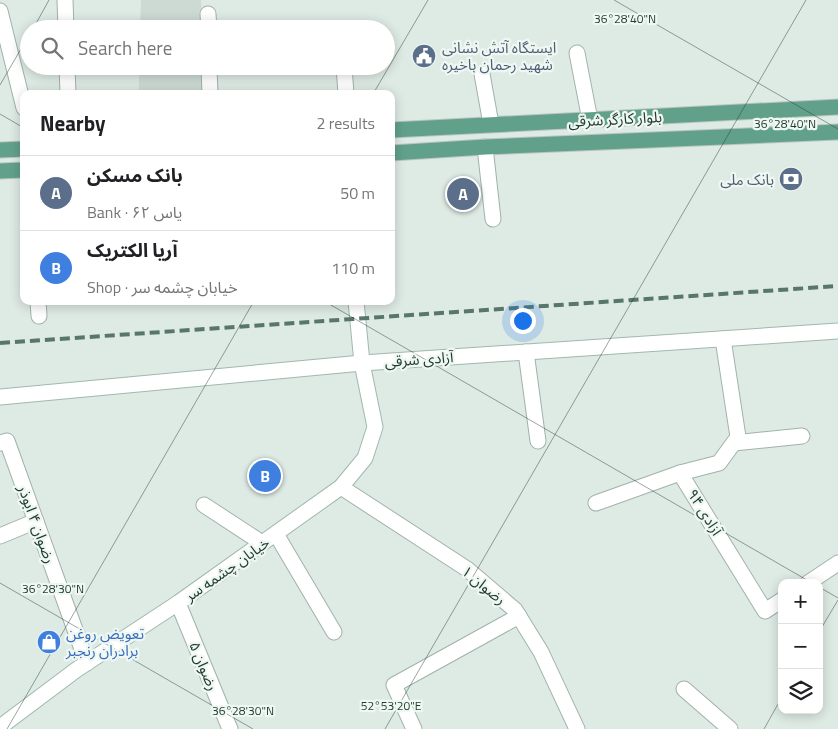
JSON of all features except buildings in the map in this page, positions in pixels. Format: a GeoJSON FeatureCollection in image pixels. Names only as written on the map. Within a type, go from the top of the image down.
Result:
{"type":"FeatureCollection","features":[{"type":"Feature","properties":{"kind":"main road","name":"بلوار کارگر شرقی"},"geometry":{"type":"LineString","coordinates":[[395,130],[838,107]]}},
{"type":"Feature","properties":{"kind":"main road"},"geometry":{"type":"LineString","coordinates":[[700,114],[702,138]]}},
{"type":"Feature","properties":{"kind":"main road","name":"بلوار کارگر شرقی"},"geometry":{"type":"LineString","coordinates":[[395,153],[485,147],[838,132]]}},
{"type":"Feature","properties":{"kind":"main road"},"geometry":{"type":"LineString","coordinates":[[0,150],[20,149]]}},
{"type":"Feature","properties":{"kind":"main road"},"geometry":{"type":"LineString","coordinates":[[0,172],[20,170]]}},
{"type":"Feature","properties":{"kind":"street"},"geometry":{"type":"LineString","coordinates":[[65,0],[66,20]]}},
{"type":"Feature","properties":{"kind":"street"},"geometry":{"type":"LineString","coordinates":[[0,12],[20,92]]}},
{"type":"Feature","properties":{"kind":"street"},"geometry":{"type":"LineString","coordinates":[[577,53],[590,120]]}},
{"type":"Feature","properties":{"kind":"street"},"geometry":{"type":"LineString","coordinates":[[482,74],[492,124]]}},
{"type":"Feature","properties":{"kind":"street"},"geometry":{"type":"LineString","coordinates":[[67,75],[68,90]]}},
{"type":"Feature","properties":{"kind":"street"},"geometry":{"type":"LineString","coordinates":[[209,75],[210,90]]}},
{"type":"Feature","properties":{"kind":"street"},"geometry":{"type":"LineString","coordinates":[[345,75],[346,90]]}},
{"type":"Feature","properties":{"kind":"street"},"geometry":{"type":"LineString","coordinates":[[485,147],[492,219]]}},
{"type":"Feature","properties":{"kind":"street","name":"خیابان چشمه سر"},"geometry":{"type":"LineString","coordinates":[[4,726],[87,663],[178,603],[341,487],[365,458],[375,427],[362,363],[356,305]]}},
{"type":"Feature","properties":{"kind":"street","name":"آزادی شرقی"},"geometry":{"type":"LineString","coordinates":[[1,397],[362,363],[838,331]]}},
{"type":"Feature","properties":{"kind":"street"},"geometry":{"type":"LineString","coordinates":[[680,473],[719,463],[738,437],[722,339]]}},
{"type":"Feature","properties":{"kind":"street"},"geometry":{"type":"LineString","coordinates":[[526,352],[538,442]]}},
{"type":"Feature","properties":{"kind":"street"},"geometry":{"type":"LineString","coordinates":[[734,443],[802,436]]}},
{"type":"Feature","properties":{"kind":"street","name":"رضوان ۴ ابوذر"},"geometry":{"type":"LineString","coordinates":[[4,442],[36,521],[87,663]]}},
{"type":"Feature","properties":{"kind":"street","name":"آزادی ۹۴"},"geometry":{"type":"LineString","coordinates":[[596,503],[680,473],[765,610],[778,602]]}},
{"type":"Feature","properties":{"kind":"street","name":"رضوان ۱"},"geometry":{"type":"LineString","coordinates":[[341,487],[467,569],[515,610],[541,652],[577,729]]}},
{"type":"Feature","properties":{"kind":"street"},"geometry":{"type":"LineString","coordinates":[[204,505],[262,543]]}},
{"type":"Feature","properties":{"kind":"street"},"geometry":{"type":"LineString","coordinates":[[0,536],[36,521]]}},
{"type":"Feature","properties":{"kind":"street"},"geometry":{"type":"LineString","coordinates":[[276,534],[334,632]]}},
{"type":"Feature","properties":{"kind":"street"},"geometry":{"type":"LineString","coordinates":[[814,579],[838,563]]}},
{"type":"Feature","properties":{"kind":"street","name":"رضوان ۵"},"geometry":{"type":"LineString","coordinates":[[178,603],[230,729]]}},
{"type":"Feature","properties":{"kind":"street"},"geometry":{"type":"LineString","coordinates":[[414,729],[394,685],[519,616]]}},
{"type":"Feature","properties":{"kind":"street"},"geometry":{"type":"LineString","coordinates":[[684,689],[730,729]]}},
{"type":"Feature","properties":{"kind":"shaded area"},"geometry":{"type":"Polygon","coordinates":[[[141,0],[201,0],[202,20],[140,20],[141,0]]]}},
{"type":"Feature","properties":{"kind":"shaded area"},"geometry":{"type":"Polygon","coordinates":[[[139,75],[202,75],[202,90],[139,90],[139,75]]]}},
{"type":"Feature","properties":{"kind":"railway"},"geometry":{"type":"LineString","coordinates":[[0,343],[838,286]]}},
{"type":"Feature","properties":{"kind":"place","name":"ایستگاه آتش نشانی شهید رحمان باخیره"},"geometry":{"type":"Point","coordinates":[424,56]}},
{"type":"Feature","properties":{"kind":"place","name":"بانک ملی"},"geometry":{"type":"Point","coordinates":[791,179]}},
{"type":"Feature","properties":{"kind":"place","name":"بانک مسکن"},"geometry":{"type":"Point","coordinates":[463,194]}},
{"type":"Feature","properties":{"kind":"place","name":"آریا الکتریک"},"geometry":{"type":"Point","coordinates":[265,476]}},
{"type":"Feature","properties":{"kind":"place","name":"تعویض روغن برادران رنجبر"},"geometry":{"type":"Point","coordinates":[49,642]}}]}
